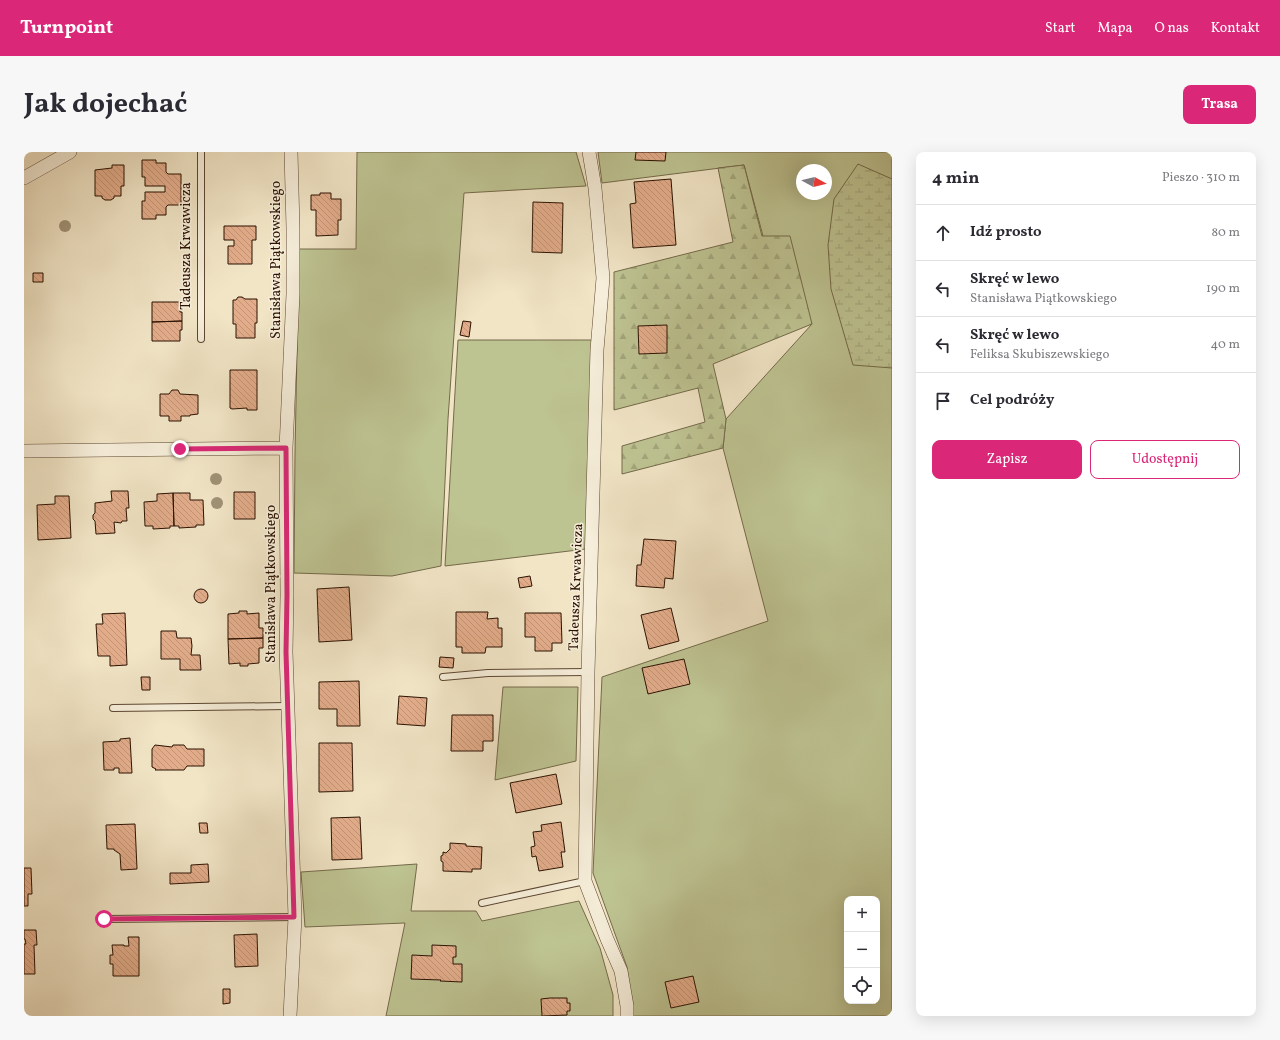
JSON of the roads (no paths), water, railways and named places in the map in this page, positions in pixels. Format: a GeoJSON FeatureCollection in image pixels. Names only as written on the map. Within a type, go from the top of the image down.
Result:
{"type":"FeatureCollection","features":[{"type":"Feature","properties":{"kind":"street"},"geometry":{"type":"LineString","coordinates":[[24,178],[70,152]]}},
{"type":"Feature","properties":{"kind":"street","name":"Stanisława Piątkowskiego"},"geometry":{"type":"LineString","coordinates":[[290,1016],[294,917],[286,652],[286,448],[293,294],[291,152]]}},
{"type":"Feature","properties":{"kind":"street","name":"Tadeusza Krwawicza"},"geometry":{"type":"LineString","coordinates":[[590,152],[595,188],[603,278],[598,350],[588,672],[585,881],[621,971],[627,1006],[627,1016]]}},
{"type":"Feature","properties":{"kind":"street"},"geometry":{"type":"LineString","coordinates":[[24,451],[286,448]]}},
{"type":"Feature","properties":{"kind":"lane","name":"Tadeusza Krwawicza"},"geometry":{"type":"LineString","coordinates":[[201,152],[201,340]]}},
{"type":"Feature","properties":{"kind":"lane"},"geometry":{"type":"LineString","coordinates":[[443,677],[488,673],[588,672]]}},
{"type":"Feature","properties":{"kind":"lane"},"geometry":{"type":"LineString","coordinates":[[113,708],[287,706]]}},
{"type":"Feature","properties":{"kind":"lane"},"geometry":{"type":"LineString","coordinates":[[482,903],[585,881]]}},
{"type":"Feature","properties":{"kind":"lane"},"geometry":{"type":"LineString","coordinates":[[104,919],[294,917]]}}]}
